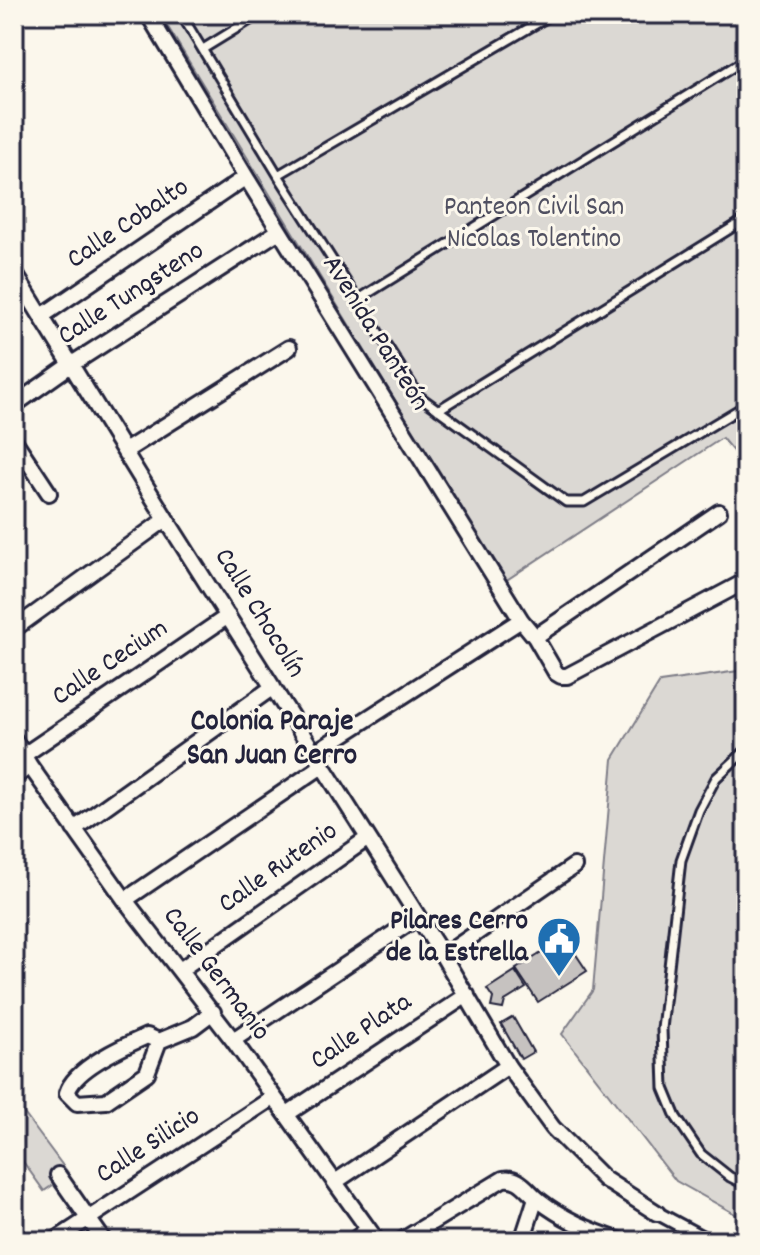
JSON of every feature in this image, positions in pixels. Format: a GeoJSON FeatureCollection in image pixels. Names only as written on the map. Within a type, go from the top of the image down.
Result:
{"type":"FeatureCollection","features":[{"type":"Feature","properties":{"kind":"street","name":"Avenida Panteón"},"geometry":{"type":"LineString","coordinates":[[148,14],[279,231],[556,673],[567,676],[746,581]]}},
{"type":"Feature","properties":{"kind":"street","name":"Calle Cobalto"},"geometry":{"type":"LineString","coordinates":[[42,316],[246,177]]}},
{"type":"Feature","properties":{"kind":"street","name":"Calle Tungsteno"},"geometry":{"type":"LineString","coordinates":[[14,405],[72,364],[279,231]]}},
{"type":"Feature","properties":{"kind":"street","name":"Calle Chocolín"},"geometry":{"type":"LineString","coordinates":[[14,272],[166,519],[443,956],[508,1066],[553,1128],[604,1179],[657,1213]]}},
{"type":"Feature","properties":{"kind":"street"},"geometry":{"type":"LineString","coordinates":[[125,451],[289,348]]}},
{"type":"Feature","properties":{"kind":"street"},"geometry":{"type":"LineString","coordinates":[[14,440],[49,493]]}},
{"type":"Feature","properties":{"kind":"street"},"geometry":{"type":"LineString","coordinates":[[535,637],[719,512]]}},
{"type":"Feature","properties":{"kind":"street"},"geometry":{"type":"LineString","coordinates":[[14,629],[166,519]]}},
{"type":"Feature","properties":{"kind":"street","name":"Calle Cecium"},"geometry":{"type":"LineString","coordinates":[[14,777],[27,760],[228,616]]}},
{"type":"Feature","properties":{"kind":"street"},"geometry":{"type":"LineString","coordinates":[[125,900],[318,760],[521,620]]}},
{"type":"Feature","properties":{"kind":"street"},"geometry":{"type":"LineString","coordinates":[[74,829],[273,687]]}},
{"type":"Feature","properties":{"kind":"street","name":"Calle Germanio"},"geometry":{"type":"LineString","coordinates":[[14,739],[125,900],[213,1012],[373,1235]]}},
{"type":"Feature","properties":{"kind":"street","name":"Calle Rutenio"},"geometry":{"type":"LineString","coordinates":[[180,970],[368,838]]}},
{"type":"Feature","properties":{"kind":"street"},"geometry":{"type":"LineString","coordinates":[[443,956],[574,866]]}},
{"type":"Feature","properties":{"kind":"street"},"geometry":{"type":"LineString","coordinates":[[233,1040],[418,917]]}},
{"type":"Feature","properties":{"kind":"street","name":"Calle Plata"},"geometry":{"type":"LineString","coordinates":[[287,1114],[467,995]]}},
{"type":"Feature","properties":{"kind":"street"},"geometry":{"type":"LineString","coordinates":[[159,1041],[147,1073],[106,1101],[77,1103],[67,1093],[70,1083],[107,1054],[147,1036],[159,1041],[193,1027],[213,1012]]}},
{"type":"Feature","properties":{"kind":"street"},"geometry":{"type":"LineString","coordinates":[[335,1182],[508,1066]]}},
{"type":"Feature","properties":{"kind":"street","name":"Calle Silicio"},"geometry":{"type":"LineString","coordinates":[[54,1241],[274,1097]]}},
{"type":"Feature","properties":{"kind":"street"},"geometry":{"type":"LineString","coordinates":[[58,1175],[104,1241]]}},
{"type":"Feature","properties":{"kind":"street"},"geometry":{"type":"LineString","coordinates":[[401,1241],[511,1177],[552,1210],[615,1240]]}},
{"type":"Feature","properties":{"kind":"street"},"geometry":{"type":"LineString","coordinates":[[522,1241],[536,1198]]}},
{"type":"Feature","properties":{"kind":"street"},"geometry":{"type":"LineString","coordinates":[[657,1213],[709,1241]]}},
{"type":"Feature","properties":{"kind":"street"},"geometry":{"type":"LineString","coordinates":[[353,1241],[373,1235]]}},
{"type":"Feature","properties":{"kind":"lane"},"geometry":{"type":"LineString","coordinates":[[181,14],[278,175],[419,396],[566,502],[584,502],[746,405]]}},
{"type":"Feature","properties":{"kind":"lane"},"geometry":{"type":"LineString","coordinates":[[203,49],[260,14]]}},
{"type":"Feature","properties":{"kind":"lane"},"geometry":{"type":"LineString","coordinates":[[278,175],[553,14]]}},
{"type":"Feature","properties":{"kind":"lane"},"geometry":{"type":"LineString","coordinates":[[359,299],[746,59]]}},
{"type":"Feature","properties":{"kind":"lane"},"geometry":{"type":"LineString","coordinates":[[438,410],[746,219]]}},
{"type":"Feature","properties":{"kind":"lane"},"geometry":{"type":"LineString","coordinates":[[746,750],[716,778],[699,810],[681,860],[662,1029],[664,1088],[676,1117],[701,1154],[723,1173],[746,1185]]}},
{"type":"Feature","properties":{"kind":"green space","name":"Panteon Civil San Nicolas Tolentino"},"geometry":{"type":"Polygon","coordinates":[[[160,14],[746,14],[746,467],[722,438],[505,581],[160,14]]]}},
{"type":"Feature","properties":{"kind":"green space"},"geometry":{"type":"Polygon","coordinates":[[[746,670],[746,1220],[676,1181],[562,1034],[593,990],[613,759],[660,682],[746,670]]]}},
{"type":"Feature","properties":{"kind":"green space"},"geometry":{"type":"Polygon","coordinates":[[[14,1100],[69,1174],[44,1191],[14,1149],[14,1100]]]}},
{"type":"Feature","properties":{"kind":"building"},"geometry":{"type":"Polygon","coordinates":[[[565,938],[587,971],[538,1002],[516,969],[565,938]]]}},
{"type":"Feature","properties":{"kind":"building"},"geometry":{"type":"Polygon","coordinates":[[[515,971],[526,988],[505,1001],[503,1009],[491,1007],[493,998],[487,989],[515,971]]]}},
{"type":"Feature","properties":{"kind":"building"},"geometry":{"type":"Polygon","coordinates":[[[513,1017],[533,1052],[521,1059],[501,1024],[513,1017]]]}},
{"type":"Feature","properties":{"kind":"place","name":"Pilares Cerro de la Estrella"},"geometry":{"type":"Point","coordinates":[559,978]}},
{"type":"Feature","properties":{"kind":"district","name":"Colonia Paraje San Juan Cerro"},"geometry":{"type":"Point","coordinates":[272,740]}}]}
